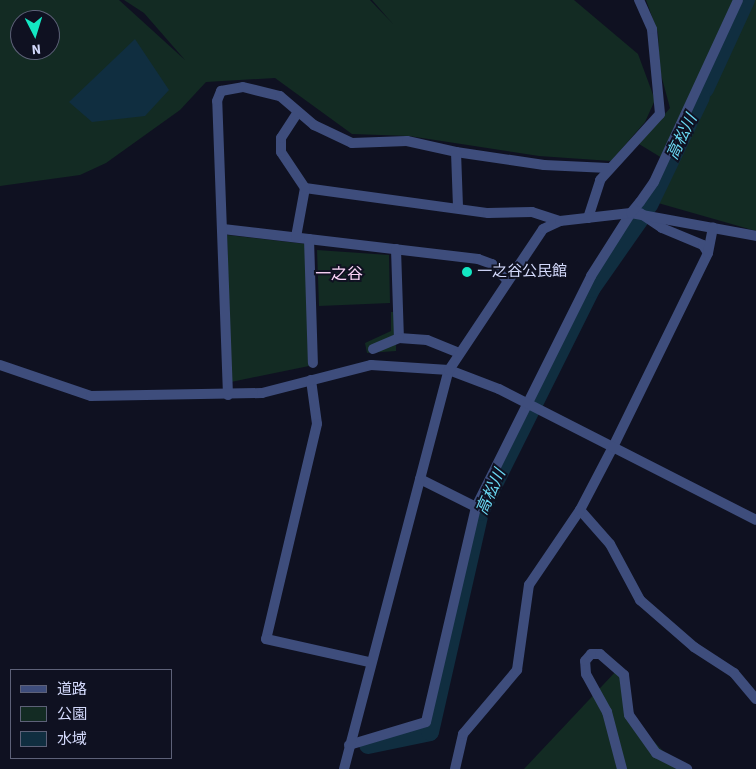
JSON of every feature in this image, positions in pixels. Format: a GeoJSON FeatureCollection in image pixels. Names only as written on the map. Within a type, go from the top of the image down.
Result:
{"type":"FeatureCollection","features":[{"type":"Feature","properties":{"kind":"street"},"geometry":{"type":"LineString","coordinates":[[588,218],[608,168],[660,114],[652,29],[639,0]]}},
{"type":"Feature","properties":{"kind":"street"},"geometry":{"type":"LineString","coordinates":[[349,745],[426,722],[476,507],[532,406],[591,276],[636,213],[654,182],[738,0]]}},
{"type":"Feature","properties":{"kind":"street"},"geometry":{"type":"LineString","coordinates":[[228,395],[217,101],[221,91],[229,87],[259,90],[280,96],[314,125],[352,143],[407,141],[456,152],[544,165],[608,168]]}},
{"type":"Feature","properties":{"kind":"street"},"geometry":{"type":"LineString","coordinates":[[296,237],[305,188],[281,152],[281,138],[298,112]]}},
{"type":"Feature","properties":{"kind":"street"},"geometry":{"type":"LineString","coordinates":[[456,152],[458,206]]}},
{"type":"Feature","properties":{"kind":"street"},"geometry":{"type":"LineString","coordinates":[[305,188],[458,206],[488,213],[532,212],[560,222]]}},
{"type":"Feature","properties":{"kind":"street"},"geometry":{"type":"LineString","coordinates":[[636,213],[662,228],[703,245],[708,253]]}},
{"type":"Feature","properties":{"kind":"street"},"geometry":{"type":"LineString","coordinates":[[344,769],[369,662],[449,370],[507,280],[543,229],[560,222],[636,213],[756,236]]}},
{"type":"Feature","properties":{"kind":"street"},"geometry":{"type":"LineString","coordinates":[[455,769],[463,734],[517,670],[526,601],[535,572],[580,510],[613,447],[708,253],[713,227]]}},
{"type":"Feature","properties":{"kind":"street"},"geometry":{"type":"LineString","coordinates":[[223,228],[478,259],[507,280]]}},
{"type":"Feature","properties":{"kind":"street"},"geometry":{"type":"LineString","coordinates":[[309,239],[313,363]]}},
{"type":"Feature","properties":{"kind":"street"},"geometry":{"type":"LineString","coordinates":[[396,249],[399,338]]}},
{"type":"Feature","properties":{"kind":"street"},"geometry":{"type":"LineString","coordinates":[[373,349],[399,338],[427,340],[459,353]]}},
{"type":"Feature","properties":{"kind":"street"},"geometry":{"type":"LineString","coordinates":[[0,366],[91,396],[262,393],[371,365],[449,370],[532,406],[756,520]]}},
{"type":"Feature","properties":{"kind":"street"},"geometry":{"type":"LineString","coordinates":[[312,380],[317,424],[266,639],[369,662]]}},
{"type":"Feature","properties":{"kind":"street"},"geometry":{"type":"LineString","coordinates":[[420,479],[476,507]]}},
{"type":"Feature","properties":{"kind":"street"},"geometry":{"type":"LineString","coordinates":[[580,510],[610,544],[640,600],[694,647],[734,673],[756,699]]}},
{"type":"Feature","properties":{"kind":"street"},"geometry":{"type":"LineString","coordinates":[[622,769],[606,712],[586,674],[585,661],[591,654],[600,654],[624,674],[629,715],[656,753],[687,769]]}},
{"type":"Feature","properties":{"kind":"green space"},"geometry":{"type":"Polygon","coordinates":[[[0,0],[119,0],[185,60],[144,13],[124,0],[370,0],[393,24],[372,0],[574,0],[638,54],[655,100],[645,122],[611,161],[539,156],[409,136],[352,134],[275,78],[206,82],[180,110],[106,163],[80,175],[0,186],[0,0]]]}},
{"type":"Feature","properties":{"kind":"green space"},"geometry":{"type":"Polygon","coordinates":[[[646,0],[756,0],[756,231],[658,203],[695,128],[712,55],[662,158],[639,144],[670,108],[660,71],[658,33],[646,0]]]}},
{"type":"Feature","properties":{"kind":"green space"},"geometry":{"type":"Polygon","coordinates":[[[227,235],[306,244],[309,366],[231,382],[227,235]]]}},
{"type":"Feature","properties":{"kind":"green space"},"geometry":{"type":"Polygon","coordinates":[[[317,250],[389,255],[390,303],[319,306],[317,250]]]}},
{"type":"Feature","properties":{"kind":"green space"},"geometry":{"type":"Polygon","coordinates":[[[391,312],[396,312],[396,351],[367,353],[365,343],[391,331],[391,312]]]}},
{"type":"Feature","properties":{"kind":"green space"},"geometry":{"type":"Polygon","coordinates":[[[618,669],[629,715],[680,769],[524,769],[618,669]]]}},
{"type":"Feature","properties":{"kind":"water"},"geometry":{"type":"Polygon","coordinates":[[[135,39],[169,90],[145,116],[92,122],[69,102],[135,39]]]}},
{"type":"Feature","properties":{"kind":"waterway","name":"高松川"},"geometry":{"type":"LineString","coordinates":[[705,89],[746,0]]}},
{"type":"Feature","properties":{"kind":"waterway","name":"高松川"},"geometry":{"type":"LineString","coordinates":[[649,205],[701,97]]}},
{"type":"Feature","properties":{"kind":"waterway","name":"高松川"},"geometry":{"type":"LineString","coordinates":[[368,745],[430,732],[480,512],[591,289],[640,219]]}},
{"type":"Feature","properties":{"kind":"place","name":"一之谷公民館"},"geometry":{"type":"Point","coordinates":[467,272]}},
{"type":"Feature","properties":{"kind":"district","name":"一之谷"},"geometry":{"type":"Point","coordinates":[339,274]}}]}
